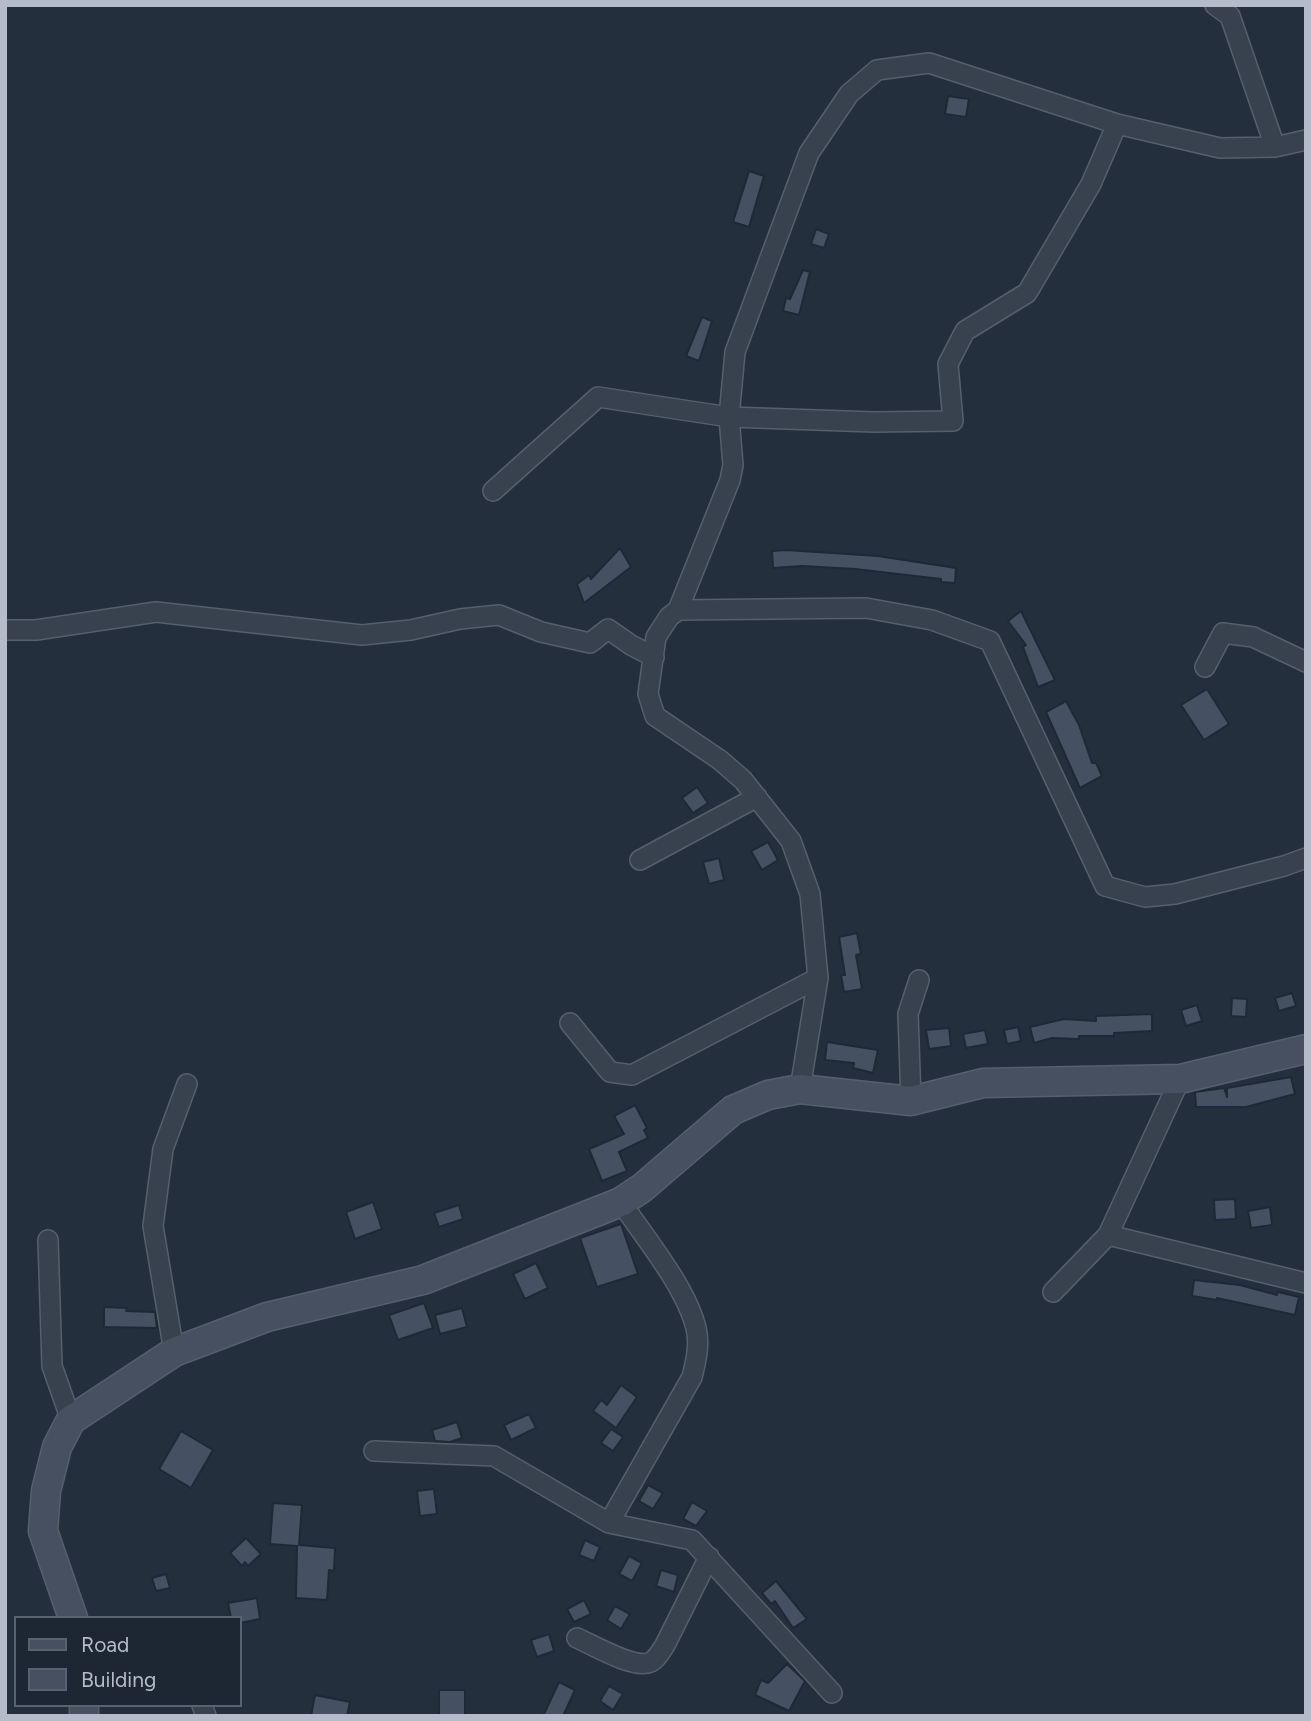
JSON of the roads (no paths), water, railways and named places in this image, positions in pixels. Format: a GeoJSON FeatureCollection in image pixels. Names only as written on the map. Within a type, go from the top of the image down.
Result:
{"type":"FeatureCollection","features":[{"type":"Feature","properties":{"kind":"street"},"geometry":{"type":"LineString","coordinates":[[1215,5],[1230,16],[1275,147]]}},
{"type":"Feature","properties":{"kind":"street"},"geometry":{"type":"LineString","coordinates":[[800,1088],[818,978],[810,894],[791,841],[743,779],[656,716],[648,694],[656,637],[669,617],[678,610],[730,480],[733,465],[729,417],[735,352],[809,153],[849,94],[877,69],[929,63],[1117,124],[1220,148],[1275,147],[1306,140]]}},
{"type":"Feature","properties":{"kind":"street"},"geometry":{"type":"LineString","coordinates":[[494,491],[598,397],[729,417],[874,422],[953,421],[947,365],[965,331],[1027,293],[1091,184],[1117,124]]}},
{"type":"Feature","properties":{"kind":"street"},"geometry":{"type":"LineString","coordinates":[[678,610],[866,608],[932,620],[989,641],[1105,886],[1145,897],[1175,894],[1306,858]]}},
{"type":"Feature","properties":{"kind":"street"},"geometry":{"type":"LineString","coordinates":[[5,630],[36,630],[156,612],[362,635],[411,630],[499,615],[541,632],[590,643],[608,629],[654,657]]}},
{"type":"Feature","properties":{"kind":"street"},"geometry":{"type":"LineString","coordinates":[[1205,667],[1223,633],[1253,638],[1306,663]]}},
{"type":"Feature","properties":{"kind":"street"},"geometry":{"type":"LineString","coordinates":[[640,860],[757,797]]}},
{"type":"Feature","properties":{"kind":"street"},"geometry":{"type":"LineString","coordinates":[[570,1023],[610,1072],[632,1075],[818,978]]}},
{"type":"Feature","properties":{"kind":"street"},"geometry":{"type":"LineString","coordinates":[[911,1101],[908,1014],[919,979]]}},
{"type":"Feature","properties":{"kind":"street"},"geometry":{"type":"LineString","coordinates":[[72,1616],[43,1531],[49,1480],[57,1447],[71,1420],[174,1352],[267,1317],[423,1280],[621,1202],[642,1188],[733,1110],[768,1095],[800,1088],[911,1101],[983,1083],[1180,1079],[1306,1049]]}},
{"type":"Feature","properties":{"kind":"street"},"geometry":{"type":"LineString","coordinates":[[1053,1292],[1108,1235],[1180,1079]]}},
{"type":"Feature","properties":{"kind":"street"},"geometry":{"type":"LineString","coordinates":[[174,1352],[153,1226],[163,1149],[187,1084]]}},
{"type":"Feature","properties":{"kind":"street"},"geometry":{"type":"LineString","coordinates":[[609,1523],[692,1377],[697,1356],[696,1329],[683,1295],[621,1202]]}},
{"type":"Feature","properties":{"kind":"street"},"geometry":{"type":"LineString","coordinates":[[1108,1235],[1306,1283]]}},
{"type":"Feature","properties":{"kind":"street"},"geometry":{"type":"LineString","coordinates":[[48,1240],[52,1366],[71,1420]]}},
{"type":"Feature","properties":{"kind":"street"},"geometry":{"type":"LineString","coordinates":[[374,1451],[494,1456],[609,1523],[692,1540],[832,1693]]}},
{"type":"Feature","properties":{"kind":"street"},"geometry":{"type":"LineString","coordinates":[[577,1638],[635,1664],[650,1663],[665,1645],[709,1558]]}}]}
